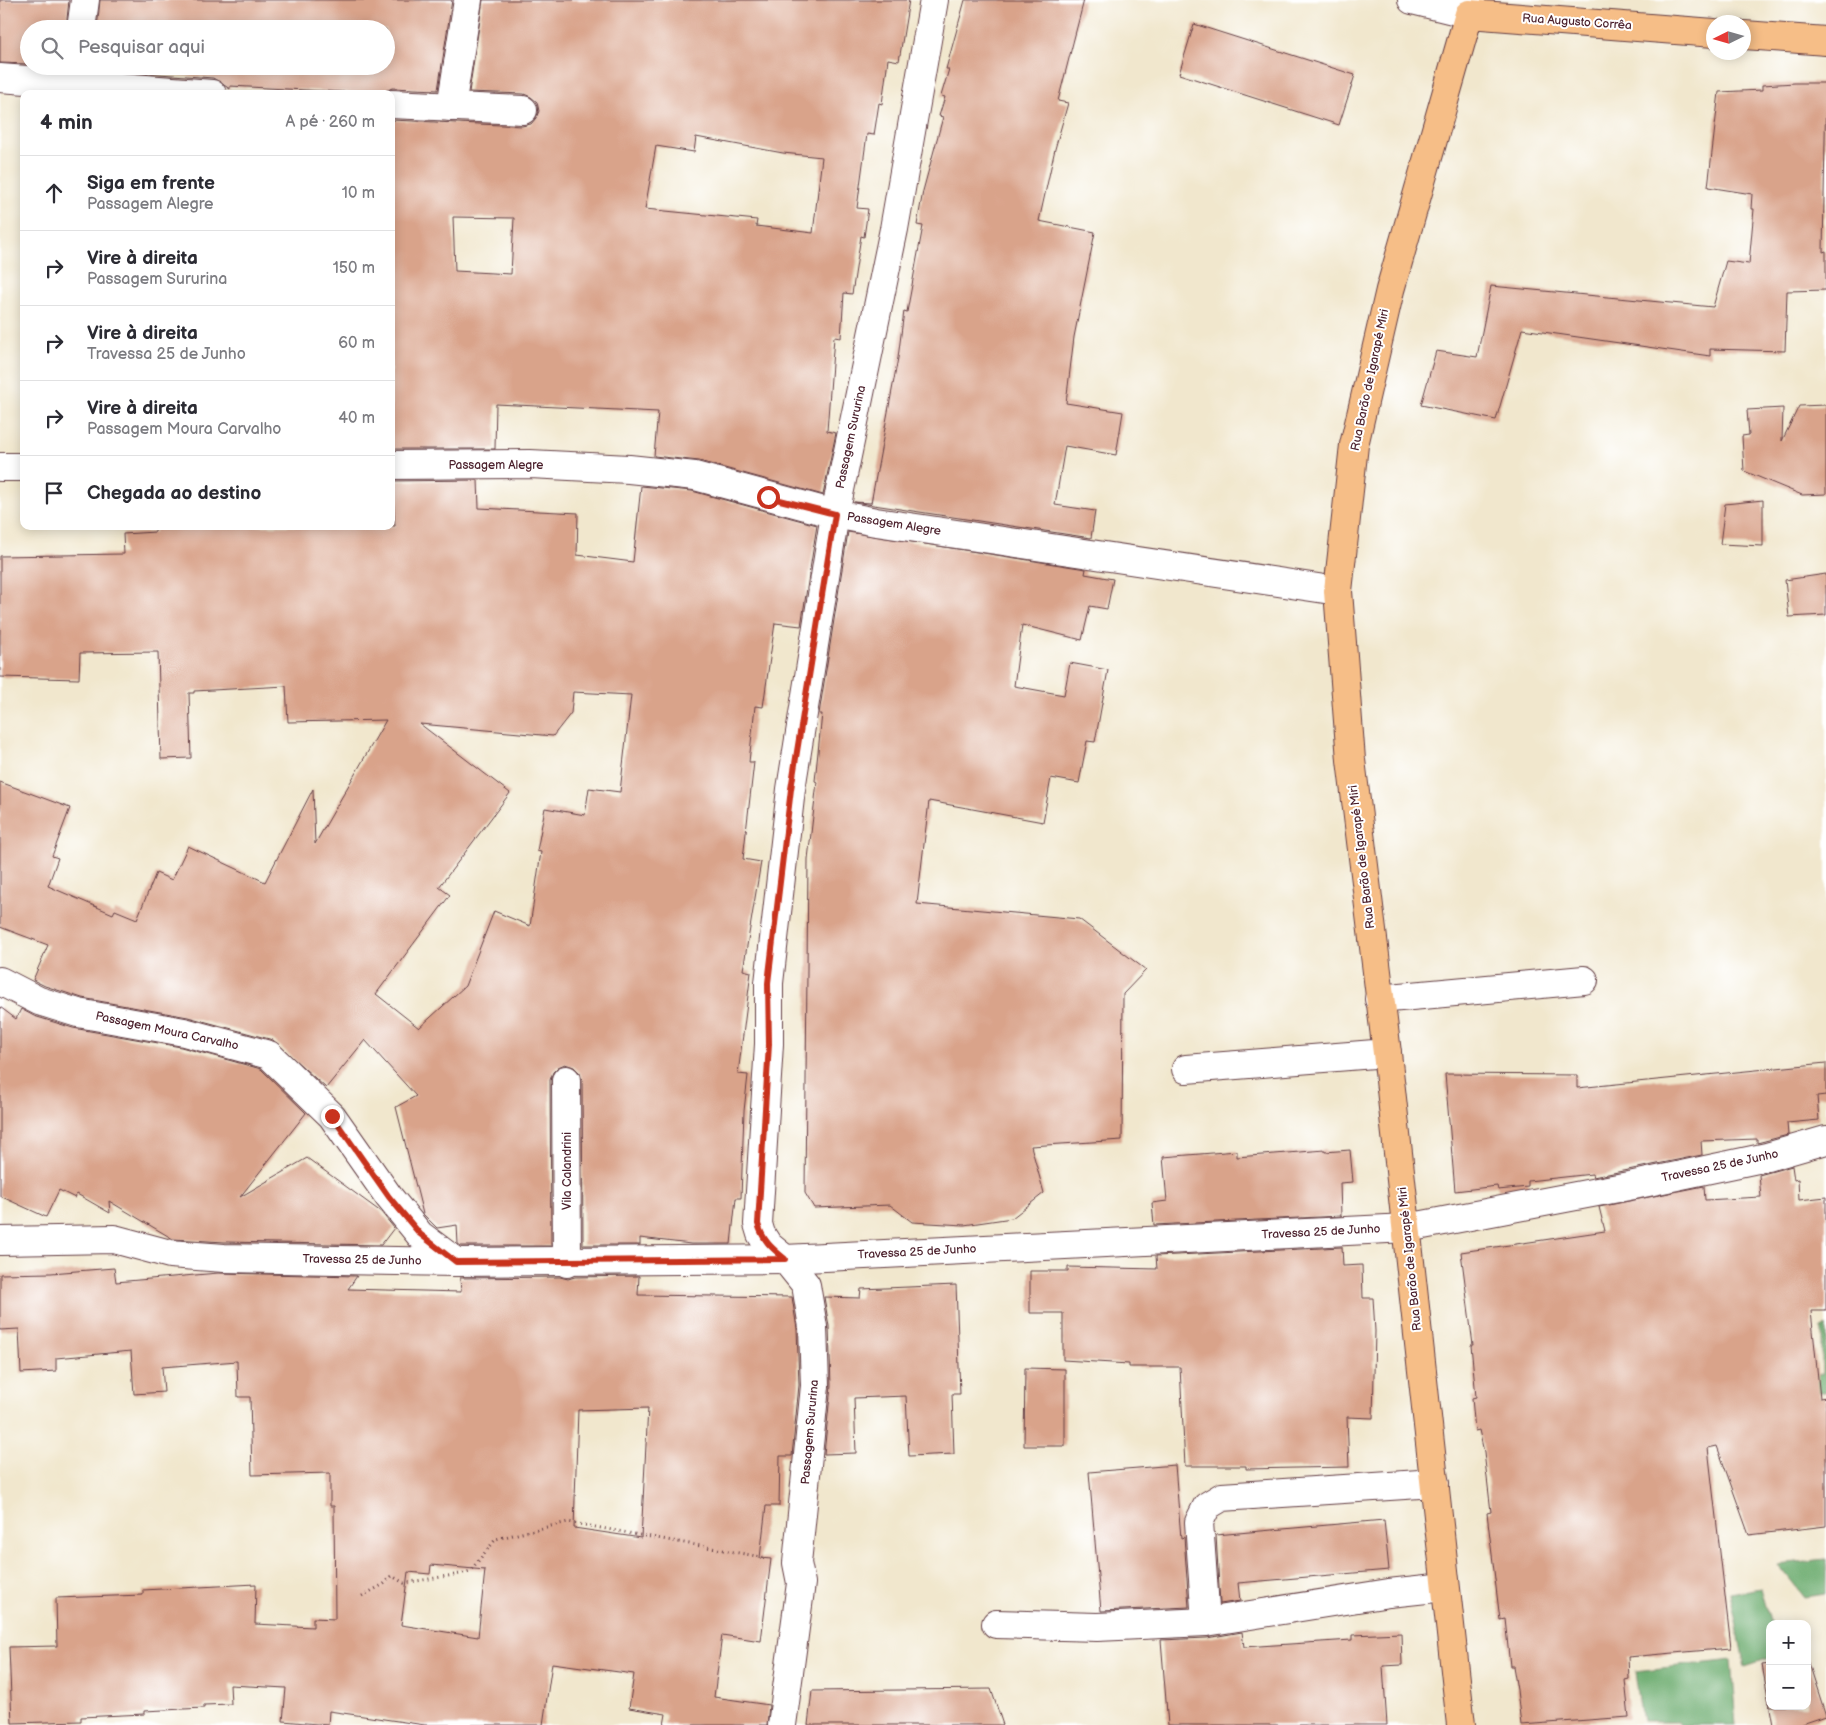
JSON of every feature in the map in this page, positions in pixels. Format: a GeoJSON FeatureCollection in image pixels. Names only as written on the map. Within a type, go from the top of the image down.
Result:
{"type":"FeatureCollection","features":[{"type":"Feature","properties":{"kind":"main road","name":"Rua Augusto Corrêa"},"geometry":{"type":"LineString","coordinates":[[1470,7],[1706,32]]}},
{"type":"Feature","properties":{"kind":"main road","name":"Rua Barão de Igarapé Miri"},"geometry":{"type":"LineString","coordinates":[[1461,1725],[1407,1228],[1351,760],[1338,591],[1356,435],[1390,290],[1470,7]]}},
{"type":"Feature","properties":{"kind":"main road"},"geometry":{"type":"LineString","coordinates":[[1751,36],[1826,41]]}},
{"type":"Feature","properties":{"kind":"street"},"geometry":{"type":"LineString","coordinates":[[82,20],[85,0]]}},
{"type":"Feature","properties":{"kind":"street"},"geometry":{"type":"LineString","coordinates":[[451,106],[468,0]]}},
{"type":"Feature","properties":{"kind":"street","name":"Passagem Sururina"},"geometry":{"type":"LineString","coordinates":[[782,1725],[801,1583],[797,1563],[815,1386],[812,1327],[806,1285],[785,1259],[768,1246],[758,1224],[769,1044],[768,983],[791,789],[835,514],[894,229],[934,0]]}},
{"type":"Feature","properties":{"kind":"street","name":"Rua Augusto Corrêa"},"geometry":{"type":"LineString","coordinates":[[1412,0],[1470,7]]}},
{"type":"Feature","properties":{"kind":"street"},"geometry":{"type":"LineString","coordinates":[[0,78],[73,81],[169,90]]}},
{"type":"Feature","properties":{"kind":"street"},"geometry":{"type":"LineString","coordinates":[[395,104],[524,110]]}},
{"type":"Feature","properties":{"kind":"street","name":"Passagem Alegre"},"geometry":{"type":"LineString","coordinates":[[395,465],[530,464],[629,469],[695,476],[835,514],[1338,591]]}},
{"type":"Feature","properties":{"kind":"street"},"geometry":{"type":"LineString","coordinates":[[0,467],[20,467]]}},
{"type":"Feature","properties":{"kind":"street"},"geometry":{"type":"LineString","coordinates":[[1379,999],[1584,980]]}},
{"type":"Feature","properties":{"kind":"street","name":"Passagem Moura Carvalho"},"geometry":{"type":"LineString","coordinates":[[0,981],[39,1001],[78,1013],[184,1032],[269,1055],[332,1116],[389,1197],[420,1234],[456,1262]]}},
{"type":"Feature","properties":{"kind":"street"},"geometry":{"type":"LineString","coordinates":[[1186,1069],[1387,1053]]}},
{"type":"Feature","properties":{"kind":"street","name":"Vila Calandrini"},"geometry":{"type":"LineString","coordinates":[[566,1080],[567,1262]]}},
{"type":"Feature","properties":{"kind":"street","name":"Travessa 25 de Junho"},"geometry":{"type":"LineString","coordinates":[[0,1241],[114,1239],[170,1254],[224,1258],[567,1262],[785,1259],[1407,1228],[1634,1185],[1768,1157],[1826,1140]]}},
{"type":"Feature","properties":{"kind":"street"},"geometry":{"type":"LineString","coordinates":[[1206,1622],[1199,1522],[1207,1506],[1222,1497],[1435,1483]]}},
{"type":"Feature","properties":{"kind":"street"},"geometry":{"type":"LineString","coordinates":[[996,1624],[1097,1627],[1206,1622],[1389,1593],[1445,1587]]}},
{"type":"Feature","properties":{"kind":"path"},"geometry":{"type":"LineString","coordinates":[[362,1596],[384,1584],[392,1576],[404,1583],[447,1578],[470,1571],[496,1539],[568,1522],[797,1563]]}},
{"type":"Feature","properties":{"kind":"green space"},"geometry":{"type":"Polygon","coordinates":[[[1826,1326],[1826,1392],[1795,1392],[1790,1378],[1822,1374],[1822,1329],[1826,1326]]]}},
{"type":"Feature","properties":{"kind":"green space"},"geometry":{"type":"Polygon","coordinates":[[[1826,1559],[1826,1594],[1804,1597],[1778,1564],[1826,1559]]]}},
{"type":"Feature","properties":{"kind":"green space"},"geometry":{"type":"Polygon","coordinates":[[[1761,1588],[1770,1620],[1766,1620],[1766,1660],[1745,1667],[1730,1593],[1761,1588]]]}},
{"type":"Feature","properties":{"kind":"green space"},"geometry":{"type":"Polygon","coordinates":[[[1732,1660],[1737,1725],[1680,1725],[1678,1722],[1642,1722],[1635,1671],[1732,1660]]]}},
{"type":"Feature","properties":{"kind":"building"},"geometry":{"type":"Polygon","coordinates":[[[0,0],[69,0],[67,20],[20,20],[20,64],[0,63],[0,0]]]}},
{"type":"Feature","properties":{"kind":"building"},"geometry":{"type":"Polygon","coordinates":[[[100,0],[452,0],[438,90],[392,88],[388,90],[305,90],[230,86],[230,89],[213,78],[173,75],[395,75],[395,20],[98,20],[100,0]]]}},
{"type":"Feature","properties":{"kind":"building"},"geometry":{"type":"Polygon","coordinates":[[[483,0],[909,0],[899,61],[888,59],[882,104],[879,103],[874,135],[867,134],[857,208],[868,209],[864,237],[861,236],[852,294],[844,293],[841,338],[834,337],[827,431],[836,433],[823,495],[699,461],[654,456],[658,412],[496,404],[495,449],[395,449],[395,120],[522,126],[531,124],[539,111],[537,102],[524,94],[469,92],[483,0]],[[696,137],[694,152],[656,146],[645,209],[757,220],[756,226],[813,233],[822,157],[783,153],[696,137]],[[453,217],[455,271],[511,274],[514,218],[453,217]]]}},
{"type":"Feature","properties":{"kind":"building"},"geometry":{"type":"Polygon","coordinates":[[[965,0],[1084,0],[1058,101],[1068,103],[1055,149],[1039,221],[1095,232],[1074,337],[1066,403],[1123,412],[1116,455],[1065,446],[1055,505],[1095,511],[1091,538],[854,502],[871,503],[898,358],[904,311],[907,312],[923,226],[917,225],[923,191],[943,117],[939,116],[945,97],[941,96],[949,69],[946,69],[965,0]]]}},
{"type":"Feature","properties":{"kind":"building"},"geometry":{"type":"Polygon","coordinates":[[[1194,24],[1355,75],[1339,125],[1179,74],[1194,24]]]}},
{"type":"Feature","properties":{"kind":"building"},"geometry":{"type":"Polygon","coordinates":[[[1826,83],[1823,252],[1826,251],[1826,290],[1787,291],[1785,351],[1710,349],[1710,356],[1522,329],[1496,420],[1421,405],[1436,351],[1477,357],[1491,286],[1713,307],[1726,261],[1749,264],[1754,209],[1751,209],[1752,194],[1708,187],[1719,92],[1762,90],[1762,85],[1826,83]]]}},
{"type":"Feature","properties":{"kind":"building"},"geometry":{"type":"Polygon","coordinates":[[[1826,405],[1826,494],[1802,495],[1744,471],[1742,436],[1749,435],[1747,410],[1783,408],[1782,441],[1799,406],[1826,405]]]}},
{"type":"Feature","properties":{"kind":"building"},"geometry":{"type":"Polygon","coordinates":[[[478,480],[479,508],[578,513],[577,555],[633,562],[641,486],[692,491],[817,525],[801,626],[775,623],[763,707],[755,706],[749,762],[754,762],[743,859],[761,862],[743,970],[751,972],[738,1074],[748,1075],[744,1111],[741,1198],[736,1198],[731,1244],[691,1244],[640,1238],[640,1245],[583,1245],[582,1080],[580,1073],[574,1067],[565,1064],[558,1067],[553,1072],[550,1080],[551,1246],[461,1246],[458,1244],[457,1225],[437,1228],[423,1214],[396,1107],[416,1096],[365,1040],[326,1088],[273,1040],[188,1017],[82,998],[33,980],[48,945],[0,927],[0,782],[70,808],[52,856],[58,858],[48,886],[113,914],[115,910],[137,919],[156,873],[172,880],[188,846],[265,882],[313,789],[315,844],[386,720],[288,722],[286,686],[194,691],[194,693],[189,693],[191,758],[161,759],[158,652],[80,653],[79,679],[0,677],[0,556],[124,554],[123,534],[155,532],[155,530],[395,530],[395,481],[478,480]],[[573,692],[571,713],[553,736],[420,724],[510,793],[439,887],[450,895],[376,994],[419,1028],[465,986],[494,911],[530,926],[541,852],[537,851],[545,808],[585,815],[589,788],[620,792],[631,695],[573,692]]]}},
{"type":"Feature","properties":{"kind":"building"},"geometry":{"type":"Polygon","coordinates":[[[1763,500],[1763,546],[1720,544],[1725,504],[1763,500]]]}},
{"type":"Feature","properties":{"kind":"building"},"geometry":{"type":"Polygon","coordinates":[[[848,532],[1086,569],[1085,574],[1113,579],[1107,609],[1090,606],[1082,640],[1022,625],[1014,686],[1064,695],[1070,663],[1108,670],[1095,742],[1087,741],[1079,783],[1051,778],[1043,822],[929,801],[917,904],[1079,919],[1146,970],[1123,994],[1122,1140],[1031,1146],[1044,1193],[1012,1218],[964,1225],[912,1222],[890,1205],[814,1208],[805,1193],[808,859],[817,782],[815,781],[822,714],[819,714],[848,532]]]}},
{"type":"Feature","properties":{"kind":"building"},"geometry":{"type":"Polygon","coordinates":[[[1826,574],[1826,615],[1789,617],[1785,580],[1826,574]]]}},
{"type":"Feature","properties":{"kind":"building"},"geometry":{"type":"Polygon","coordinates":[[[0,1007],[16,1019],[21,1009],[34,1016],[73,1028],[181,1047],[261,1069],[306,1113],[240,1197],[307,1158],[381,1212],[394,1228],[381,1245],[173,1239],[109,1201],[110,1213],[77,1194],[75,1198],[59,1190],[46,1217],[0,1196],[0,1007]]]}},
{"type":"Feature","properties":{"kind":"building"},"geometry":{"type":"Polygon","coordinates":[[[1826,1063],[1826,1095],[1817,1096],[1819,1120],[1787,1123],[1788,1135],[1757,1143],[1757,1139],[1701,1141],[1702,1155],[1593,1177],[1592,1174],[1528,1181],[1528,1187],[1498,1190],[1497,1186],[1455,1191],[1445,1074],[1577,1075],[1577,1088],[1826,1063]]]}},
{"type":"Feature","properties":{"kind":"building"},"geometry":{"type":"Polygon","coordinates":[[[1325,1150],[1325,1152],[1350,1150],[1353,1182],[1340,1183],[1341,1216],[1154,1225],[1152,1203],[1167,1201],[1163,1157],[1237,1151],[1237,1157],[1325,1150]]]}},
{"type":"Feature","properties":{"kind":"building"},"geometry":{"type":"Polygon","coordinates":[[[1792,1166],[1794,1180],[1798,1179],[1799,1200],[1826,1197],[1826,1311],[1811,1311],[1820,1398],[1826,1397],[1826,1526],[1749,1535],[1717,1446],[1708,1448],[1731,1648],[1628,1657],[1629,1679],[1625,1680],[1629,1717],[1521,1725],[1513,1666],[1510,1666],[1505,1619],[1500,1620],[1487,1513],[1491,1512],[1484,1452],[1479,1430],[1475,1431],[1472,1398],[1476,1397],[1471,1345],[1473,1345],[1461,1252],[1605,1231],[1599,1207],[1704,1186],[1705,1200],[1761,1197],[1759,1175],[1792,1166]]]}},
{"type":"Feature","properties":{"kind":"building"},"geometry":{"type":"Polygon","coordinates":[[[1342,1247],[1343,1266],[1362,1265],[1363,1298],[1373,1298],[1375,1331],[1373,1418],[1347,1417],[1349,1467],[1246,1469],[1246,1466],[1185,1466],[1180,1367],[1129,1367],[1129,1364],[1063,1360],[1063,1313],[1030,1313],[1030,1271],[1068,1271],[1068,1267],[1157,1269],[1156,1256],[1342,1247]]]}},
{"type":"Feature","properties":{"kind":"building"},"geometry":{"type":"Polygon","coordinates":[[[114,1268],[116,1282],[218,1273],[357,1276],[348,1289],[461,1292],[460,1278],[560,1277],[568,1279],[575,1277],[639,1276],[638,1295],[792,1297],[797,1329],[799,1385],[792,1456],[780,1456],[779,1506],[766,1506],[760,1558],[771,1559],[761,1641],[722,1635],[714,1697],[769,1705],[767,1725],[664,1725],[666,1714],[629,1708],[634,1674],[552,1663],[543,1725],[425,1725],[329,1711],[328,1725],[283,1721],[286,1688],[230,1685],[231,1704],[204,1705],[204,1708],[144,1711],[144,1714],[81,1717],[81,1721],[12,1723],[9,1647],[57,1646],[56,1598],[143,1595],[143,1590],[256,1584],[255,1624],[313,1627],[313,1618],[335,1619],[334,1506],[330,1506],[330,1473],[252,1475],[250,1397],[238,1397],[237,1361],[162,1367],[164,1392],[134,1394],[131,1351],[56,1358],[56,1371],[21,1373],[19,1329],[0,1330],[0,1274],[51,1273],[114,1268]],[[648,1408],[578,1410],[574,1528],[641,1538],[648,1408]],[[431,1565],[430,1574],[408,1572],[401,1625],[478,1637],[485,1570],[431,1565]]]}},
{"type":"Feature","properties":{"kind":"building"},"geometry":{"type":"Polygon","coordinates":[[[956,1285],[960,1394],[952,1394],[954,1454],[909,1456],[906,1396],[854,1398],[856,1453],[824,1454],[831,1386],[829,1326],[824,1297],[860,1298],[861,1289],[956,1285]]]}},
{"type":"Feature","properties":{"kind":"building"},"geometry":{"type":"Polygon","coordinates":[[[1025,1368],[1065,1369],[1065,1446],[1024,1446],[1025,1368]]]}},
{"type":"Feature","properties":{"kind":"building"},"geometry":{"type":"Polygon","coordinates":[[[1175,1465],[1181,1538],[1184,1537],[1189,1607],[1101,1611],[1089,1472],[1175,1465]]]}},
{"type":"Feature","properties":{"kind":"building"},"geometry":{"type":"Polygon","coordinates":[[[1384,1520],[1389,1570],[1238,1583],[1240,1601],[1220,1604],[1216,1535],[1384,1520]]]}},
{"type":"Feature","properties":{"kind":"building"},"geometry":{"type":"Polygon","coordinates":[[[1242,1632],[1244,1647],[1352,1640],[1352,1635],[1401,1633],[1402,1665],[1383,1666],[1387,1725],[1168,1725],[1161,1640],[1207,1638],[1242,1632]]]}},
{"type":"Feature","properties":{"kind":"building"},"geometry":{"type":"Polygon","coordinates":[[[1766,1664],[1766,1687],[1762,1665],[1766,1664]]]}},
{"type":"Feature","properties":{"kind":"building"},"geometry":{"type":"Polygon","coordinates":[[[1811,1669],[1826,1716],[1799,1725],[1773,1725],[1770,1710],[1811,1710],[1811,1669]]]}},
{"type":"Feature","properties":{"kind":"building"},"geometry":{"type":"Polygon","coordinates":[[[991,1689],[1003,1725],[808,1725],[812,1691],[991,1689]]]}},
{"type":"Feature","properties":{"kind":"route"},"geometry":{"type":"LineString","coordinates":[[332,1116],[389,1197],[420,1234],[456,1262],[785,1259],[768,1246],[758,1224],[769,1044],[768,983],[791,789],[835,514],[768,497]]}}]}
